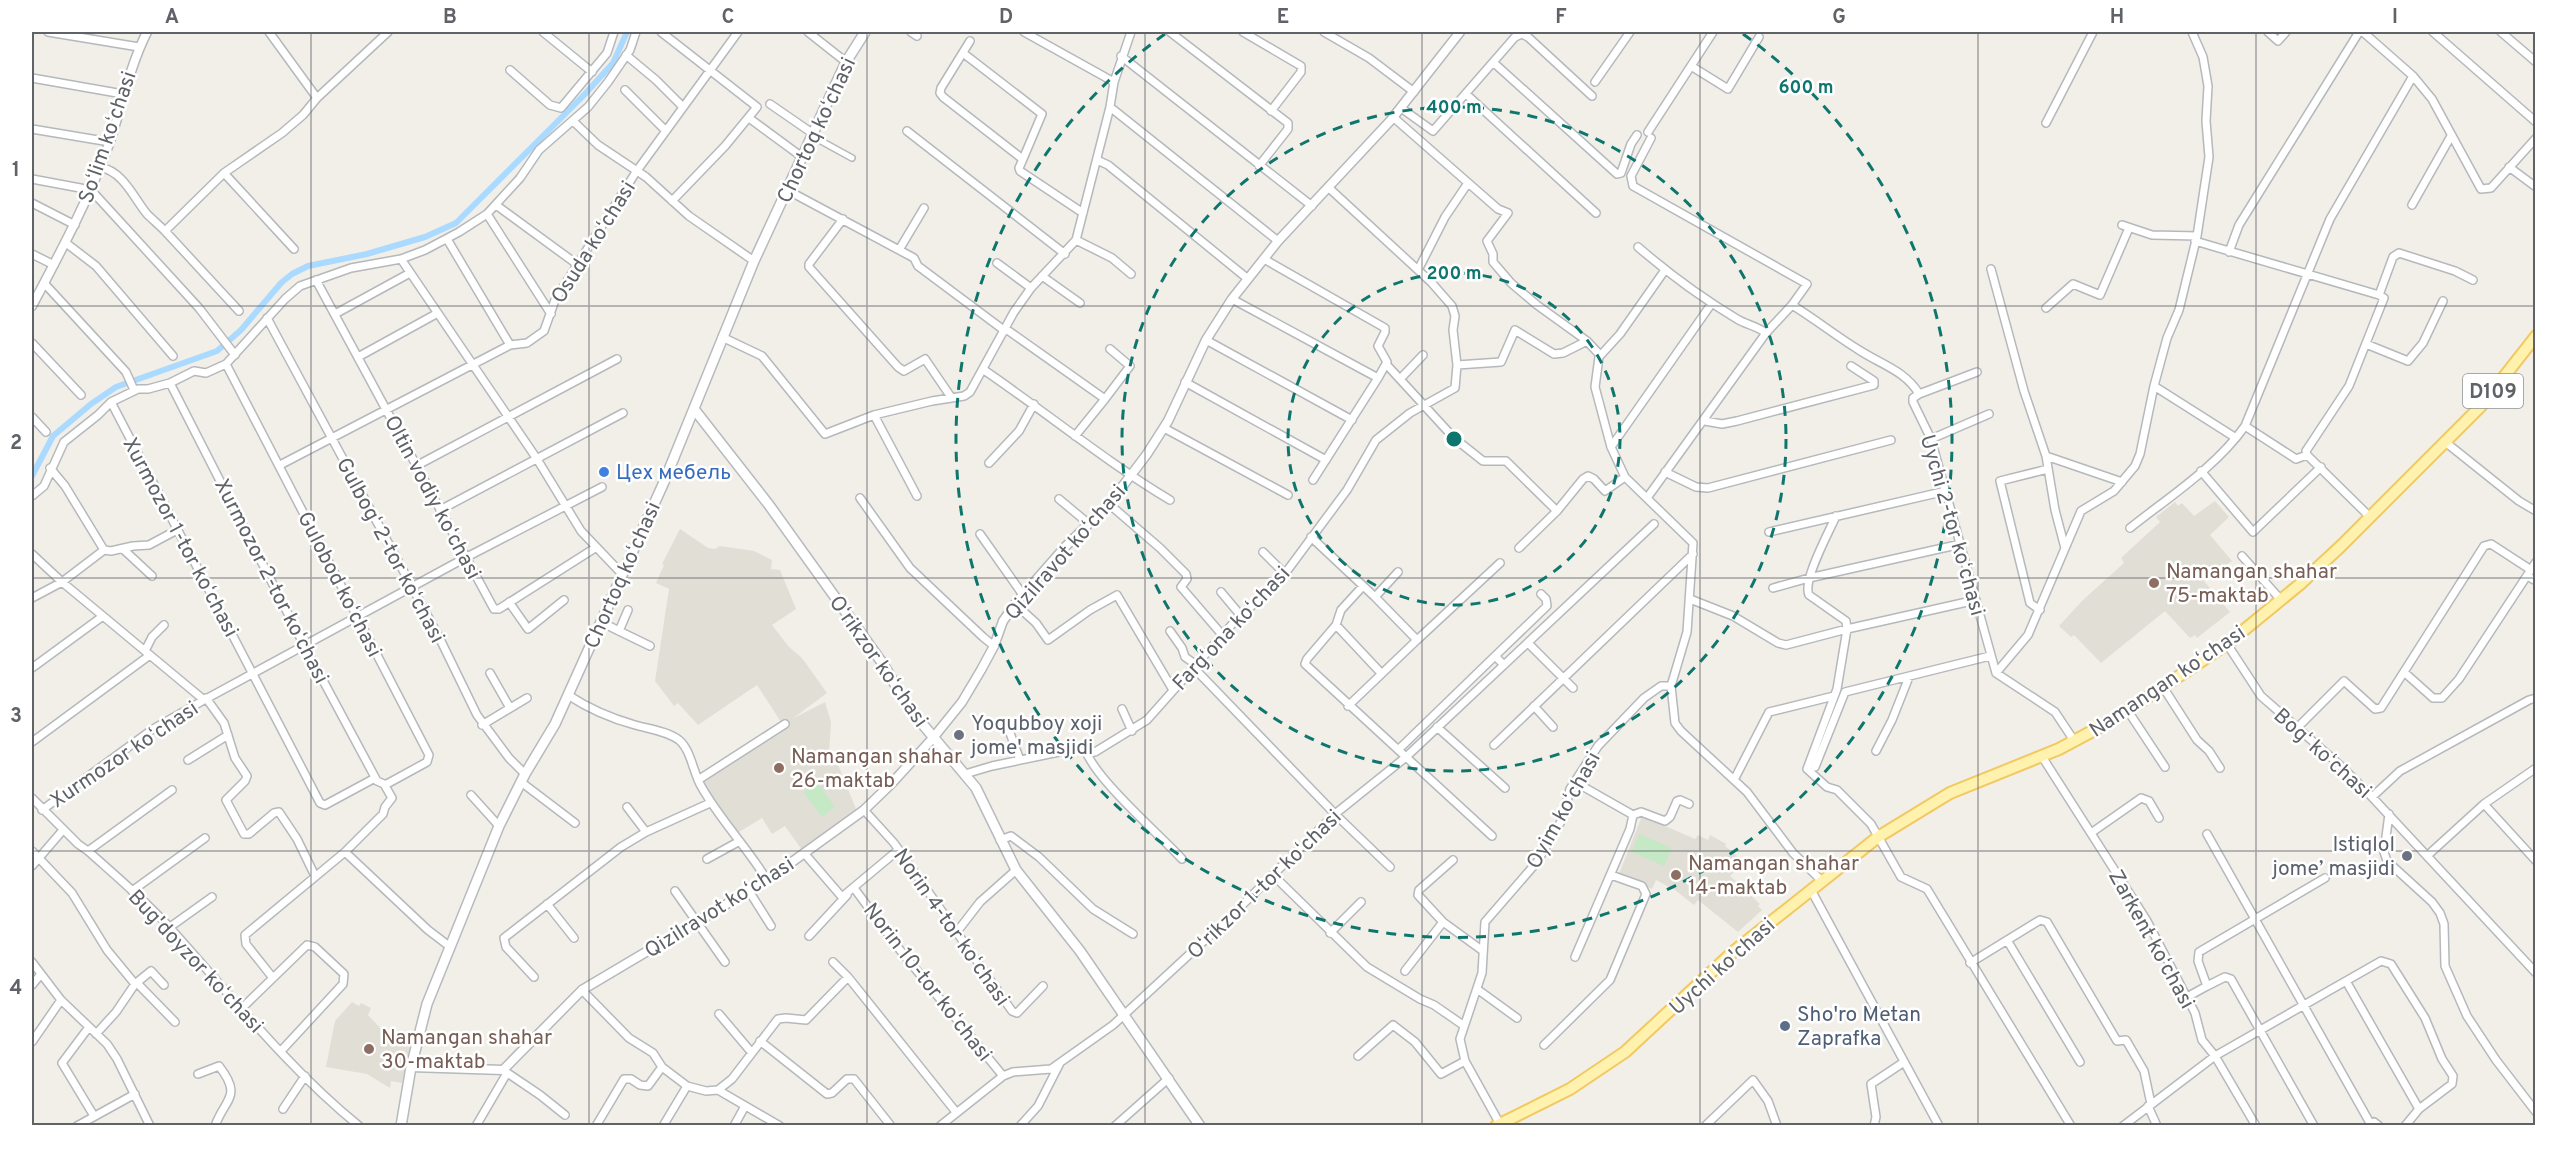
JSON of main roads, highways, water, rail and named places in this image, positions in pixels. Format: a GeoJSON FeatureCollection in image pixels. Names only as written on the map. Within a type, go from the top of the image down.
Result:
{"type":"FeatureCollection","features":[{"type":"Feature","properties":{"kind":"main road","name":"Chortoq koʻchasi"},"geometry":{"type":"LineString","coordinates":[[401,1125],[411,1067],[427,1004],[499,825],[523,778],[555,724],[664,482],[754,261],[846,62],[866,32]]}},
{"type":"Feature","properties":{"kind":"main road","name":"Namangan koʻchasi"},"geometry":{"type":"LineString","coordinates":[[2075,742],[2128,711],[2227,644],[2281,600],[2370,517],[2481,406],[2535,336]]}},
{"type":"Feature","properties":{"kind":"main road","name":"Oʻrikzor koʻchasi"},"geometry":{"type":"LineString","coordinates":[[694,409],[769,505],[884,664],[909,708],[965,774],[986,807],[1016,870],[1080,951],[1200,1125]]}},
{"type":"Feature","properties":{"kind":"main road","name":"Uychi ko'chasi"},"geometry":{"type":"LineString","coordinates":[[1499,1125],[1570,1089],[1625,1052],[1733,952],[1878,837],[1950,793],[2075,742]]}},
{"type":"Feature","properties":{"kind":"waterway"},"geometry":{"type":"LineString","coordinates":[[32,476],[53,436],[91,404],[116,387],[217,351],[241,330],[281,283],[292,274],[308,266],[367,254],[425,237],[456,223],[613,63],[627,32]]}},
{"type":"Feature","properties":{"kind":"place","name":"Цех мебель"},"geometry":{"type":"Point","coordinates":[604,472]}},
{"type":"Feature","properties":{"kind":"place","name":"Namangan shahar 75-maktab"},"geometry":{"type":"Point","coordinates":[2154,583]}},
{"type":"Feature","properties":{"kind":"place","name":"Yoqubboy xoji jome' masjidi"},"geometry":{"type":"Point","coordinates":[959,735]}},
{"type":"Feature","properties":{"kind":"place","name":"Namangan shahar 26-maktab"},"geometry":{"type":"Point","coordinates":[779,768]}},
{"type":"Feature","properties":{"kind":"place","name":"Istiqlol jome’ masjidi"},"geometry":{"type":"Point","coordinates":[2407,856]}},
{"type":"Feature","properties":{"kind":"place","name":"Namangan shahar 14-maktab"},"geometry":{"type":"Point","coordinates":[1676,875]}},
{"type":"Feature","properties":{"kind":"place","name":"Sho'ro Metan Zaprafka"},"geometry":{"type":"Point","coordinates":[1785,1026]}},
{"type":"Feature","properties":{"kind":"place","name":"Namangan shahar 30-maktab"},"geometry":{"type":"Point","coordinates":[369,1049]}}]}
